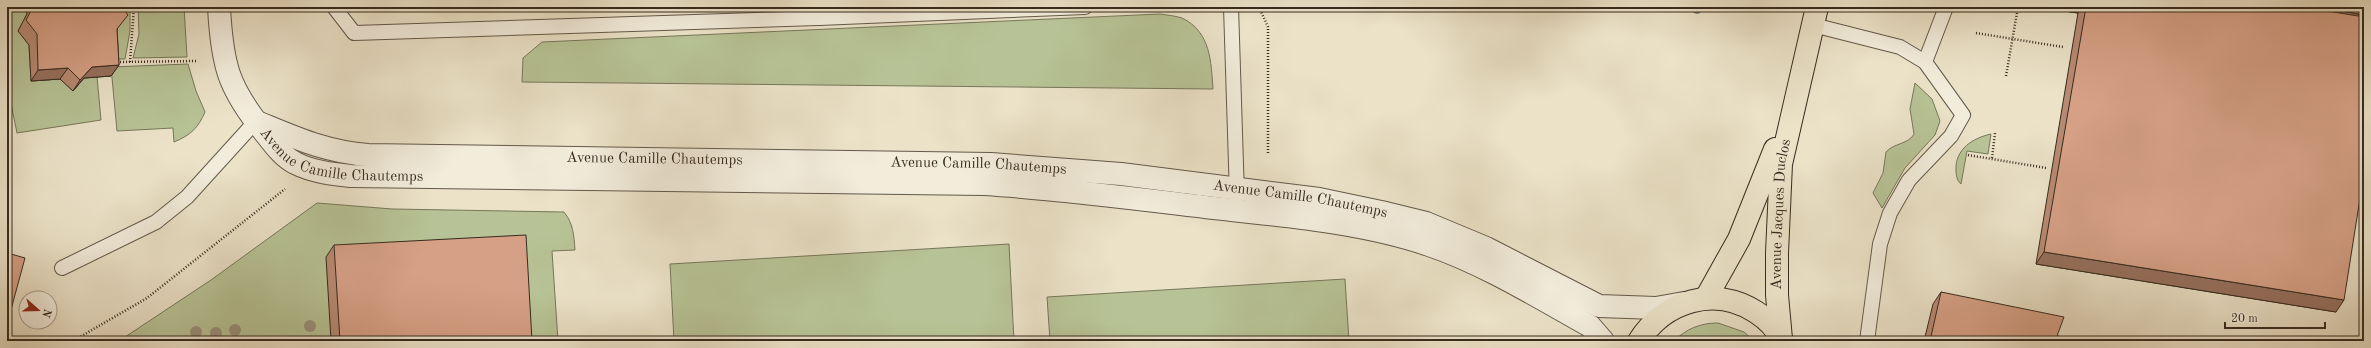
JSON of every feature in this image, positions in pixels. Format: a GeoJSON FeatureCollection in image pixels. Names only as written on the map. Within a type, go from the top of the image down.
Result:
{"type":"FeatureCollection","features":[{"type":"Feature","properties":{"kind":"main road","name":"Avenue Jacques Duclos"},"geometry":{"type":"LineString","coordinates":[[1782,340],[1777,267],[1781,164],[1796,91],[1815,16]]}},
{"type":"Feature","properties":{"kind":"main road","name":"Avenue Jacques Duclos"},"geometry":{"type":"LineString","coordinates":[[1706,298],[1739,239],[1760,190],[1796,91]]}},
{"type":"Feature","properties":{"kind":"main road"},"geometry":{"type":"LineString","coordinates":[[1639,341],[1658,318],[1684,303],[1706,298],[1728,300],[1750,308],[1768,321],[1782,340]]}},
{"type":"Feature","properties":{"kind":"street","name":"Avenue Camille Chautemps"},"geometry":{"type":"LineString","coordinates":[[219,7],[223,54],[229,77],[239,99],[256,121],[302,140],[341,153],[991,164],[1121,174],[1427,244],[1453,254],[1576,318],[1590,326],[1603,341]]}},
{"type":"Feature","properties":{"kind":"street","name":"Avenue Camille Chautemps"},"geometry":{"type":"LineString","coordinates":[[1237,200],[1319,200],[1381,212],[1426,223],[1486,248],[1599,306],[1656,308],[1684,303]]}},
{"type":"Feature","properties":{"kind":"lane"},"geometry":{"type":"LineString","coordinates":[[334,7],[354,33],[819,12],[1085,7]]}},
{"type":"Feature","properties":{"kind":"lane"},"geometry":{"type":"LineString","coordinates":[[1231,7],[1237,200]]}},
{"type":"Feature","properties":{"kind":"lane"},"geometry":{"type":"LineString","coordinates":[[1925,62],[1946,7]]}},
{"type":"Feature","properties":{"kind":"lane"},"geometry":{"type":"LineString","coordinates":[[1815,16],[1900,47],[1925,62],[1963,115],[1951,136],[1909,180],[1890,213],[1880,244],[1867,341]]}},
{"type":"Feature","properties":{"kind":"lane"},"geometry":{"type":"LineString","coordinates":[[62,268],[156,222],[187,197],[256,121]]}},
{"type":"Feature","properties":{"kind":"path"},"geometry":{"type":"LineString","coordinates":[[130,62],[134,7]]}},
{"type":"Feature","properties":{"kind":"path"},"geometry":{"type":"LineString","coordinates":[[1259,7],[1268,27],[1268,153]]}},
{"type":"Feature","properties":{"kind":"path"},"geometry":{"type":"LineString","coordinates":[[2006,76],[2018,7]]}},
{"type":"Feature","properties":{"kind":"path"},"geometry":{"type":"LineString","coordinates":[[1976,33],[2063,47]]}},
{"type":"Feature","properties":{"kind":"path"},"geometry":{"type":"LineString","coordinates":[[110,62],[200,61]]}},
{"type":"Feature","properties":{"kind":"path"},"geometry":{"type":"LineString","coordinates":[[1992,158],[1995,133]]}},
{"type":"Feature","properties":{"kind":"path"},"geometry":{"type":"LineString","coordinates":[[1968,154],[2046,168]]}},
{"type":"Feature","properties":{"kind":"path"},"geometry":{"type":"LineString","coordinates":[[73,341],[146,298],[287,187]]}},
{"type":"Feature","properties":{"kind":"green space"},"geometry":{"type":"Polygon","coordinates":[[[7,7],[27,7],[27,14],[18,31],[29,45],[31,81],[60,79],[73,91],[84,78],[97,77],[101,120],[17,133],[7,84],[7,7]]]}},
{"type":"Feature","properties":{"kind":"green space"},"geometry":{"type":"Polygon","coordinates":[[[108,7],[130,7],[130,31],[125,59],[110,59],[108,7]]]}},
{"type":"Feature","properties":{"kind":"green space"},"geometry":{"type":"Polygon","coordinates":[[[138,7],[184,7],[187,57],[133,58],[139,34],[138,7]]]}},
{"type":"Feature","properties":{"kind":"green space"},"geometry":{"type":"Polygon","coordinates":[[[1160,14],[1182,18],[1192,24],[1199,31],[1208,49],[1213,89],[522,82],[523,58],[542,42],[1160,14]]]}},
{"type":"Feature","properties":{"kind":"green space"},"geometry":{"type":"Polygon","coordinates":[[[188,64],[196,91],[205,112],[197,127],[185,137],[174,142],[173,128],[117,131],[111,67],[188,64]]]}},
{"type":"Feature","properties":{"kind":"green space"},"geometry":{"type":"Polygon","coordinates":[[[1915,83],[1932,99],[1940,121],[1935,135],[1905,168],[1882,208],[1873,193],[1883,173],[1886,152],[1889,149],[1909,140],[1914,134],[1910,109],[1915,83]]]}},
{"type":"Feature","properties":{"kind":"green space"},"geometry":{"type":"Polygon","coordinates":[[[1991,134],[1988,154],[1967,151],[1961,184],[1957,178],[1956,163],[1962,150],[1978,138],[1991,134]]]}},
{"type":"Feature","properties":{"kind":"green space"},"geometry":{"type":"Polygon","coordinates":[[[317,203],[392,209],[564,212],[571,225],[575,250],[552,251],[558,341],[119,341],[211,280],[317,203]]]}},
{"type":"Feature","properties":{"kind":"green space"},"geometry":{"type":"Polygon","coordinates":[[[1009,244],[1014,341],[674,341],[670,264],[1009,244]]]}},
{"type":"Feature","properties":{"kind":"green space"},"geometry":{"type":"Polygon","coordinates":[[[1345,279],[1349,341],[1050,341],[1047,297],[1345,279]]]}},
{"type":"Feature","properties":{"kind":"green space"},"geometry":{"type":"Polygon","coordinates":[[[1718,323],[1744,332],[1754,341],[1674,341],[1688,330],[1705,324],[1718,323]]]}},
{"type":"Feature","properties":{"kind":"building"},"geometry":{"type":"Polygon","coordinates":[[[33,7],[122,7],[128,15],[117,29],[119,65],[92,67],[80,80],[68,68],[38,70],[37,34],[26,20],[33,7]]]}},
{"type":"Feature","properties":{"kind":"building"},"geometry":{"type":"Polygon","coordinates":[[[2086,7],[2303,7],[2364,17],[2364,173],[2344,300],[2044,252],[2086,7]]]}},
{"type":"Feature","properties":{"kind":"building"},"geometry":{"type":"Polygon","coordinates":[[[2343,7],[2364,7],[2364,15],[2342,11],[2343,7]]]}},
{"type":"Feature","properties":{"kind":"building"},"geometry":{"type":"Polygon","coordinates":[[[526,235],[532,341],[340,341],[334,245],[526,235]]]}},
{"type":"Feature","properties":{"kind":"building"},"geometry":{"type":"Polygon","coordinates":[[[11,254],[25,258],[9,317],[7,316],[7,268],[11,254]]]}},
{"type":"Feature","properties":{"kind":"building"},"geometry":{"type":"Polygon","coordinates":[[[1941,292],[2064,317],[2057,336],[2081,341],[1930,341],[1941,292]]]}},
{"type":"Feature","properties":{"kind":"building"},"geometry":{"type":"Polygon","coordinates":[[[2260,339],[2270,341],[2259,341],[2260,339]]]}}]}
